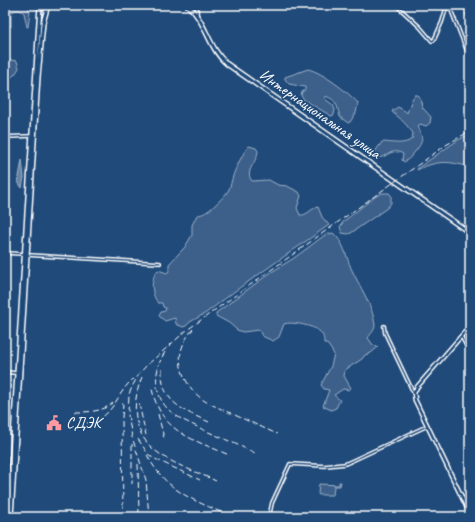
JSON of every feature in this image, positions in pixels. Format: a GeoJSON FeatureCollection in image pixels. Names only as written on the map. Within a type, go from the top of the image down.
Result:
{"type":"FeatureCollection","features":[{"type":"Feature","properties":{"kind":"main road"},"geometry":{"type":"LineString","coordinates":[[26,254],[40,5]]}},
{"type":"Feature","properties":{"kind":"main road"},"geometry":{"type":"LineString","coordinates":[[9,517],[41,40],[43,20],[48,5]]}},
{"type":"Feature","properties":{"kind":"main road","name":"Интернациональная улица"},"geometry":{"type":"LineString","coordinates":[[187,5],[194,9],[214,48],[225,62],[470,234]]}},
{"type":"Feature","properties":{"kind":"main road"},"geometry":{"type":"LineString","coordinates":[[470,326],[417,387],[414,394],[415,400],[470,514]]}},
{"type":"Feature","properties":{"kind":"street"},"geometry":{"type":"LineString","coordinates":[[194,9],[196,5]]}},
{"type":"Feature","properties":{"kind":"street"},"geometry":{"type":"LineString","coordinates":[[397,6],[420,27],[432,41],[434,40],[442,22],[448,5]]}},
{"type":"Feature","properties":{"kind":"street"},"geometry":{"type":"LineString","coordinates":[[448,5],[470,60]]}},
{"type":"Feature","properties":{"kind":"street"},"geometry":{"type":"LineString","coordinates":[[5,137],[32,136]]}},
{"type":"Feature","properties":{"kind":"street"},"geometry":{"type":"LineString","coordinates":[[5,253],[160,263]]}},
{"type":"Feature","properties":{"kind":"street"},"geometry":{"type":"LineString","coordinates":[[384,326],[384,334],[414,394]]}},
{"type":"Feature","properties":{"kind":"street"},"geometry":{"type":"LineString","coordinates":[[461,336],[470,353]]}},
{"type":"Feature","properties":{"kind":"street"},"geometry":{"type":"LineString","coordinates":[[5,372],[18,373]]}},
{"type":"Feature","properties":{"kind":"street"},"geometry":{"type":"LineString","coordinates":[[410,386],[417,387]]}},
{"type":"Feature","properties":{"kind":"street"},"geometry":{"type":"LineString","coordinates":[[412,390],[417,387]]}},
{"type":"Feature","properties":{"kind":"street"},"geometry":{"type":"LineString","coordinates":[[269,517],[274,499],[290,464],[330,466],[345,464],[428,426]]}},
{"type":"Feature","properties":{"kind":"shaded area"},"geometry":{"type":"Polygon","coordinates":[[[27,5],[30,12],[28,27],[24,13],[19,10],[11,13],[11,27],[5,22],[5,6],[27,5]]]}},
{"type":"Feature","properties":{"kind":"shaded area"},"geometry":{"type":"Polygon","coordinates":[[[5,61],[17,61],[19,68],[12,77],[5,78],[5,61]]]}},
{"type":"Feature","properties":{"kind":"shaded area"},"geometry":{"type":"Polygon","coordinates":[[[308,69],[320,74],[334,83],[348,93],[358,103],[356,113],[350,122],[348,123],[340,117],[335,102],[329,98],[325,96],[325,99],[333,105],[335,110],[334,115],[331,116],[303,99],[301,95],[305,90],[305,87],[289,84],[285,79],[285,77],[308,69]]]}},
{"type":"Feature","properties":{"kind":"shaded area"},"geometry":{"type":"Polygon","coordinates":[[[415,95],[420,97],[422,107],[431,117],[430,123],[426,126],[420,124],[418,126],[422,138],[420,146],[410,158],[404,162],[402,160],[403,154],[398,152],[382,157],[375,156],[374,153],[382,142],[401,143],[412,139],[413,133],[392,111],[398,107],[407,113],[415,95]]]}},
{"type":"Feature","properties":{"kind":"shaded area"},"geometry":{"type":"Polygon","coordinates":[[[470,134],[470,167],[443,162],[431,164],[417,170],[458,140],[470,134]]]}},
{"type":"Feature","properties":{"kind":"shaded area"},"geometry":{"type":"Polygon","coordinates":[[[249,146],[256,148],[258,151],[249,174],[252,181],[269,180],[278,185],[287,186],[299,192],[301,196],[297,208],[300,215],[318,207],[322,217],[329,225],[186,326],[183,327],[176,324],[175,318],[165,321],[159,316],[161,312],[165,311],[166,308],[163,307],[162,303],[158,303],[154,296],[152,286],[155,273],[158,270],[167,273],[169,271],[169,264],[185,247],[192,235],[192,225],[197,215],[203,214],[213,207],[228,191],[237,165],[249,146]]]}},
{"type":"Feature","properties":{"kind":"shaded area"},"geometry":{"type":"Polygon","coordinates":[[[22,160],[24,177],[22,188],[18,182],[22,160]]]}},
{"type":"Feature","properties":{"kind":"shaded area"},"geometry":{"type":"Polygon","coordinates":[[[382,193],[389,193],[391,195],[391,203],[387,208],[351,233],[342,233],[340,227],[343,222],[373,198],[382,193]]]}},
{"type":"Feature","properties":{"kind":"shaded area"},"geometry":{"type":"Polygon","coordinates":[[[333,233],[340,241],[351,268],[372,310],[375,327],[368,338],[373,345],[378,347],[345,370],[344,376],[351,388],[349,390],[343,389],[334,395],[340,400],[336,408],[331,410],[323,406],[329,390],[324,389],[321,385],[331,366],[334,354],[328,345],[324,343],[323,336],[319,331],[308,326],[287,323],[284,324],[279,337],[273,341],[262,336],[259,330],[243,332],[237,330],[229,323],[216,316],[216,313],[325,235],[333,233]]]}},
{"type":"Feature","properties":{"kind":"shaded area"},"geometry":{"type":"Polygon","coordinates":[[[8,456],[7,479],[5,477],[5,457],[8,456]]]}},
{"type":"Feature","properties":{"kind":"shaded area"},"geometry":{"type":"Polygon","coordinates":[[[339,482],[341,482],[340,486],[334,486],[333,495],[318,494],[319,484],[339,485],[339,482]]]}},
{"type":"Feature","properties":{"kind":"railway"},"geometry":{"type":"LineString","coordinates":[[461,5],[470,23]]}},
{"type":"Feature","properties":{"kind":"railway"},"geometry":{"type":"LineString","coordinates":[[149,517],[146,480],[132,437],[128,415],[129,394],[139,374],[187,330],[446,145],[470,131]]}},
{"type":"Feature","properties":{"kind":"railway"},"geometry":{"type":"LineString","coordinates":[[193,329],[184,343],[180,356],[182,372],[190,387],[201,399],[208,403],[277,434]]}},
{"type":"Feature","properties":{"kind":"railway"},"geometry":{"type":"LineString","coordinates":[[165,352],[158,367],[157,375],[158,390],[164,405],[183,420],[257,454]]}},
{"type":"Feature","properties":{"kind":"railway"},"geometry":{"type":"LineString","coordinates":[[162,369],[162,380],[165,390],[175,404],[191,414],[209,422]]}},
{"type":"Feature","properties":{"kind":"railway"},"geometry":{"type":"LineString","coordinates":[[142,377],[136,397],[136,418],[138,427],[149,445],[164,457],[178,465],[216,481]]}},
{"type":"Feature","properties":{"kind":"railway"},"geometry":{"type":"LineString","coordinates":[[87,423],[96,420],[109,411],[134,378]]}},
{"type":"Feature","properties":{"kind":"railway"},"geometry":{"type":"LineString","coordinates":[[152,389],[156,404],[163,416],[171,425],[191,439],[229,455]]}},
{"type":"Feature","properties":{"kind":"railway"},"geometry":{"type":"LineString","coordinates":[[75,412],[100,410],[113,403]]}},
{"type":"Feature","properties":{"kind":"railway"},"geometry":{"type":"LineString","coordinates":[[123,403],[123,517]]}},
{"type":"Feature","properties":{"kind":"railway"},"geometry":{"type":"LineString","coordinates":[[139,404],[146,435]]}},
{"type":"Feature","properties":{"kind":"railway"},"geometry":{"type":"LineString","coordinates":[[158,414],[164,438]]}},
{"type":"Feature","properties":{"kind":"railway"},"geometry":{"type":"LineString","coordinates":[[138,439],[148,454],[153,458],[200,480]]}},
{"type":"Feature","properties":{"kind":"railway"},"geometry":{"type":"LineString","coordinates":[[132,444],[132,484]]}},
{"type":"Feature","properties":{"kind":"railway"},"geometry":{"type":"LineString","coordinates":[[147,455],[155,468],[173,487],[194,500],[232,517]]}},
{"type":"Feature","properties":{"kind":"railway"},"geometry":{"type":"LineString","coordinates":[[138,464],[139,517]]}},
{"type":"Feature","properties":{"kind":"place","name":"СДЭК"},"geometry":{"type":"Point","coordinates":[54,423]}}]}
